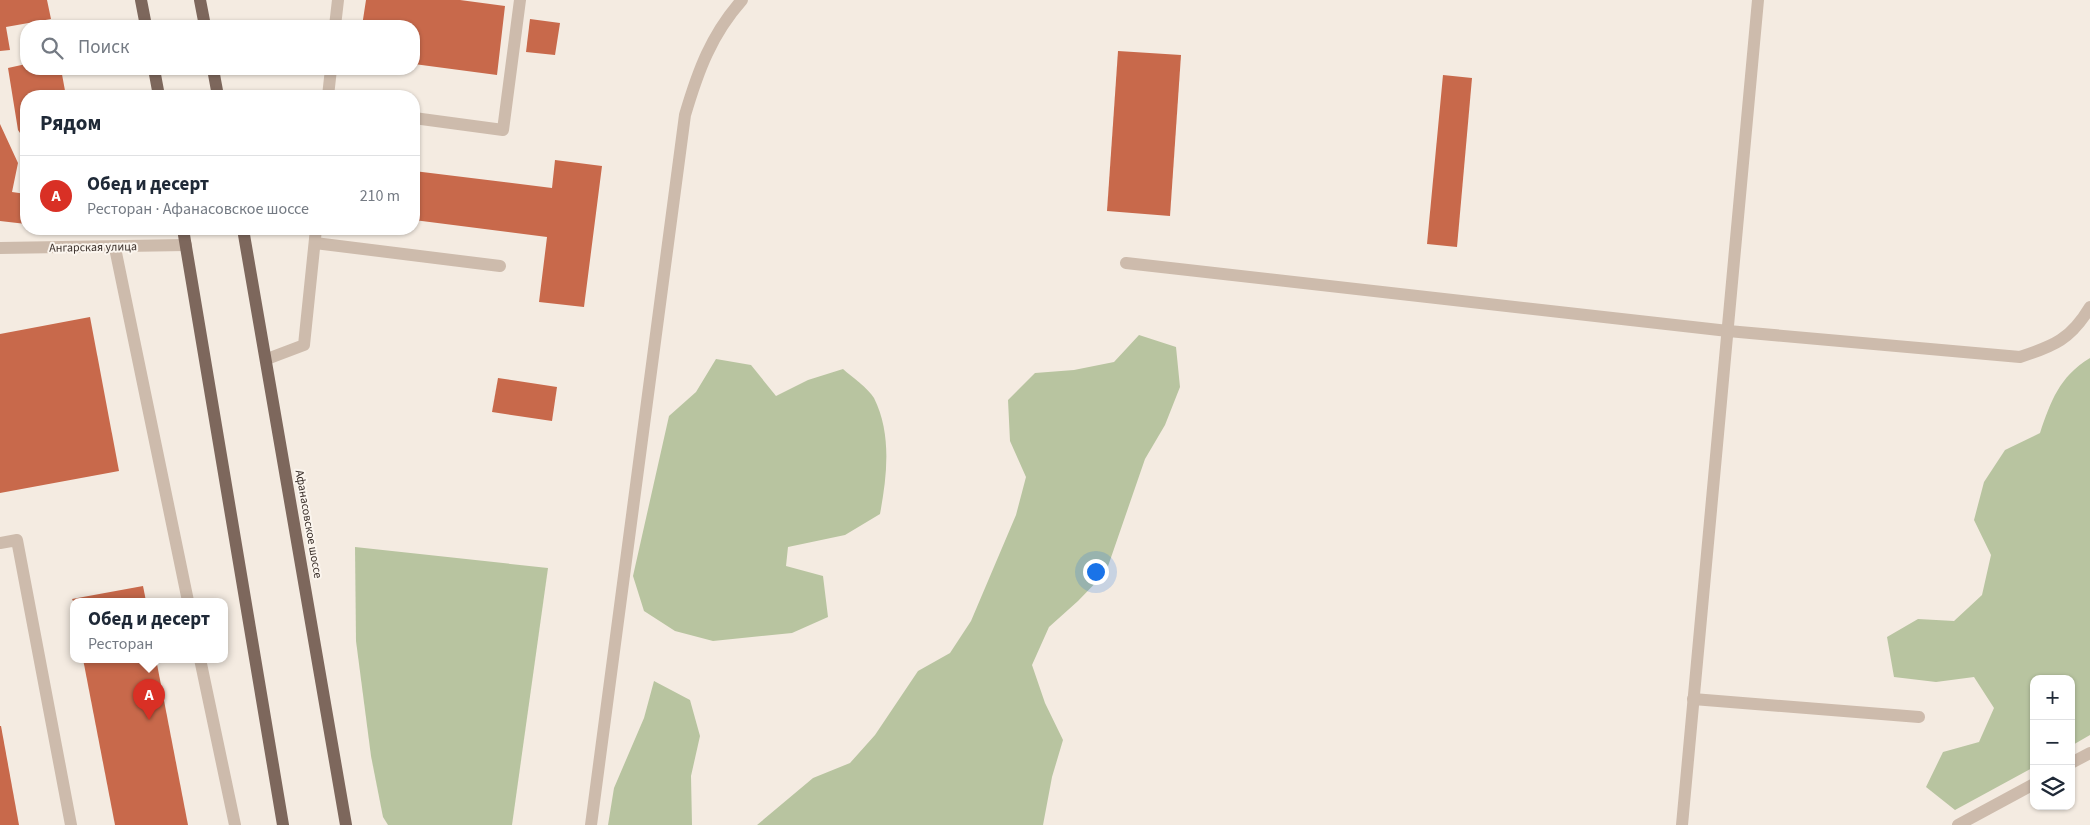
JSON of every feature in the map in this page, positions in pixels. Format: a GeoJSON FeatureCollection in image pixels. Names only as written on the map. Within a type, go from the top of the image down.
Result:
{"type":"FeatureCollection","features":[{"type":"Feature","properties":{"kind":"main road"},"geometry":{"type":"LineString","coordinates":[[141,0],[145,20]]}},
{"type":"Feature","properties":{"kind":"main road"},"geometry":{"type":"LineString","coordinates":[[200,0],[204,20]]}},
{"type":"Feature","properties":{"kind":"main road"},"geometry":{"type":"LineString","coordinates":[[155,75],[158,90]]}},
{"type":"Feature","properties":{"kind":"main road"},"geometry":{"type":"LineString","coordinates":[[214,75],[217,90]]}},
{"type":"Feature","properties":{"kind":"main road"},"geometry":{"type":"LineString","coordinates":[[184,235],[283,825]]}},
{"type":"Feature","properties":{"kind":"main road","name":"Афанасовское шоссе"},"geometry":{"type":"LineString","coordinates":[[244,235],[346,825]]}},
{"type":"Feature","properties":{"kind":"street"},"geometry":{"type":"LineString","coordinates":[[336,20],[338,0]]}},
{"type":"Feature","properties":{"kind":"street"},"geometry":{"type":"LineString","coordinates":[[420,119],[503,130],[520,0]]}},
{"type":"Feature","properties":{"kind":"street"},"geometry":{"type":"LineString","coordinates":[[591,825],[685,114],[700,68],[724,21],[742,0]]}},
{"type":"Feature","properties":{"kind":"street"},"geometry":{"type":"LineString","coordinates":[[1682,825],[1758,0]]}},
{"type":"Feature","properties":{"kind":"street"},"geometry":{"type":"LineString","coordinates":[[329,90],[330,75]]}},
{"type":"Feature","properties":{"kind":"street"},"geometry":{"type":"LineString","coordinates":[[267,359],[304,346],[316,235]]}},
{"type":"Feature","properties":{"kind":"street"},"geometry":{"type":"LineString","coordinates":[[315,243],[500,266]]}},
{"type":"Feature","properties":{"kind":"street","name":"Ангарская улица"},"geometry":{"type":"LineString","coordinates":[[0,248],[115,248],[186,245]]}},
{"type":"Feature","properties":{"kind":"street"},"geometry":{"type":"LineString","coordinates":[[115,248],[187,598]]}},
{"type":"Feature","properties":{"kind":"street"},"geometry":{"type":"LineString","coordinates":[[1126,263],[1728,331],[2020,357],[2053,347],[2080,325],[2090,308]]}},
{"type":"Feature","properties":{"kind":"street"},"geometry":{"type":"LineString","coordinates":[[0,543],[17,540],[71,825]]}},
{"type":"Feature","properties":{"kind":"street"},"geometry":{"type":"LineString","coordinates":[[201,663],[235,825]]}},
{"type":"Feature","properties":{"kind":"street"},"geometry":{"type":"LineString","coordinates":[[1693,700],[1919,717]]}},
{"type":"Feature","properties":{"kind":"street"},"geometry":{"type":"LineString","coordinates":[[2075,762],[2090,753]]}},
{"type":"Feature","properties":{"kind":"street"},"geometry":{"type":"LineString","coordinates":[[1958,825],[2030,786]]}},
{"type":"Feature","properties":{"kind":"green space"},"geometry":{"type":"Polygon","coordinates":[[[1139,335],[1176,347],[1180,387],[1165,425],[1145,459],[1106,572],[1049,627],[1032,665],[1045,703],[1063,740],[1052,777],[1043,825],[757,825],[813,778],[850,763],[875,735],[918,671],[950,653],[971,621],[1016,515],[1026,477],[1010,441],[1008,400],[1035,373],[1074,370],[1114,362],[1139,335]]]}},
{"type":"Feature","properties":{"kind":"green space"},"geometry":{"type":"Polygon","coordinates":[[[2090,358],[2090,735],[2075,744],[2075,675],[2030,675],[2030,769],[1955,810],[1926,787],[1943,752],[1979,742],[1994,708],[1974,677],[1936,682],[1894,677],[1887,637],[1918,619],[1954,621],[1982,595],[1991,555],[1974,520],[1984,482],[2005,450],[2040,433],[2052,400],[2063,382],[2079,365],[2090,358]]]}},
{"type":"Feature","properties":{"kind":"green space"},"geometry":{"type":"Polygon","coordinates":[[[716,359],[751,365],[776,396],[808,380],[843,369],[874,398],[884,426],[886,470],[880,514],[845,535],[788,547],[786,566],[823,576],[828,617],[792,633],[713,641],[675,631],[644,611],[633,576],[669,416],[696,392],[716,359]]]}},
{"type":"Feature","properties":{"kind":"green space"},"geometry":{"type":"Polygon","coordinates":[[[355,547],[548,568],[512,825],[388,825],[383,817],[371,756],[356,641],[355,547]]]}},
{"type":"Feature","properties":{"kind":"green space"},"geometry":{"type":"Polygon","coordinates":[[[654,681],[690,700],[700,736],[691,776],[692,825],[608,825],[614,788],[644,718],[654,681]]]}},
{"type":"Feature","properties":{"kind":"building"},"geometry":{"type":"Polygon","coordinates":[[[0,0],[47,0],[51,19],[20,20],[20,25],[6,27],[10,50],[0,51],[0,0]]]}},
{"type":"Feature","properties":{"kind":"building"},"geometry":{"type":"Polygon","coordinates":[[[366,0],[460,0],[505,6],[497,75],[420,65],[420,20],[363,20],[366,0]]]}},
{"type":"Feature","properties":{"kind":"building"},"geometry":{"type":"Polygon","coordinates":[[[530,19],[560,23],[555,55],[526,52],[530,19]]]}},
{"type":"Feature","properties":{"kind":"building"},"geometry":{"type":"Polygon","coordinates":[[[1118,51],[1181,55],[1170,216],[1107,211],[1118,51]]]}},
{"type":"Feature","properties":{"kind":"building"},"geometry":{"type":"Polygon","coordinates":[[[20,65],[20,75],[62,75],[65,90],[20,90],[20,133],[18,130],[8,68],[20,65]]]}},
{"type":"Feature","properties":{"kind":"building"},"geometry":{"type":"Polygon","coordinates":[[[1443,75],[1472,78],[1457,247],[1427,244],[1443,75]]]}},
{"type":"Feature","properties":{"kind":"building"},"geometry":{"type":"Polygon","coordinates":[[[0,124],[18,163],[12,192],[20,193],[20,223],[0,221],[0,124]]]}},
{"type":"Feature","properties":{"kind":"building"},"geometry":{"type":"Polygon","coordinates":[[[555,160],[602,166],[584,307],[539,302],[547,237],[420,221],[420,172],[552,188],[555,160]]]}},
{"type":"Feature","properties":{"kind":"building"},"geometry":{"type":"Polygon","coordinates":[[[90,317],[119,471],[0,493],[0,334],[90,317]]]}},
{"type":"Feature","properties":{"kind":"building"},"geometry":{"type":"Polygon","coordinates":[[[498,378],[557,387],[552,421],[492,412],[498,378]]]}},
{"type":"Feature","properties":{"kind":"building"},"geometry":{"type":"Polygon","coordinates":[[[143,586],[145,598],[77,598],[143,586]]]}},
{"type":"Feature","properties":{"kind":"building"},"geometry":{"type":"Polygon","coordinates":[[[84,663],[157,663],[188,825],[115,825],[84,663]]]}},
{"type":"Feature","properties":{"kind":"building"},"geometry":{"type":"Polygon","coordinates":[[[1,726],[19,825],[0,825],[1,726]]]}},
{"type":"Feature","properties":{"kind":"place","name":"Обед и десерт"},"geometry":{"type":"Point","coordinates":[149,720]}}]}
